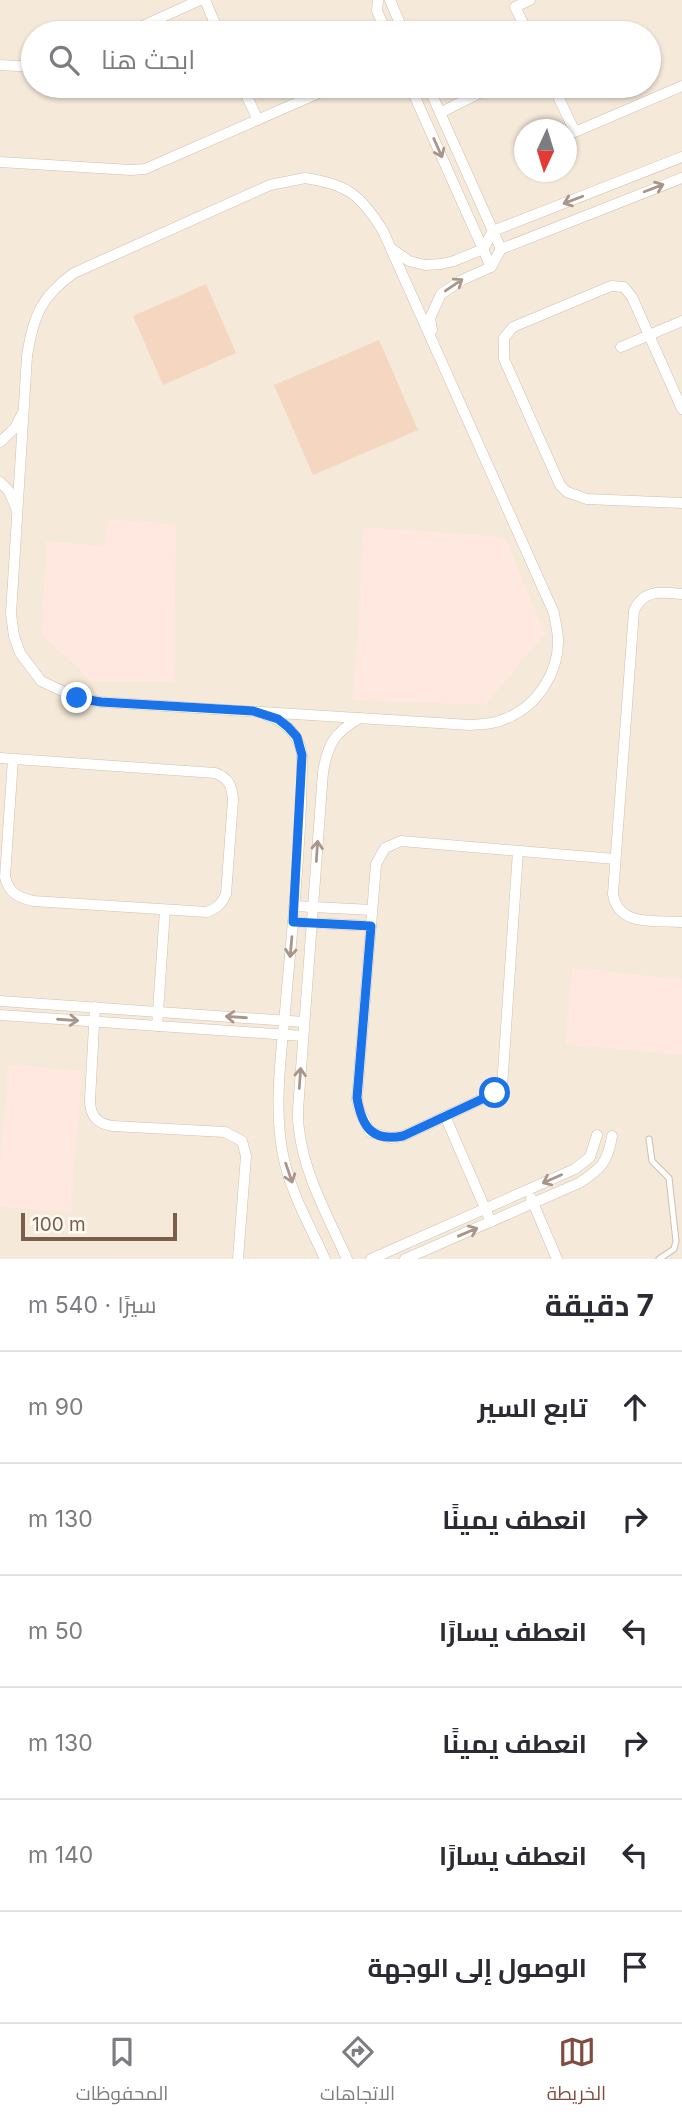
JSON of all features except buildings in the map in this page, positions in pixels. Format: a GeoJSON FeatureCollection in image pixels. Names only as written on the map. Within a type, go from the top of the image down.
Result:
{"type":"FeatureCollection","features":[{"type":"Feature","properties":{"kind":"street"},"geometry":{"type":"LineString","coordinates":[[154,21],[202,0],[213,21]]}},
{"type":"Feature","properties":{"kind":"street"},"geometry":{"type":"LineString","coordinates":[[378,0],[377,11],[382,21]]}},
{"type":"Feature","properties":{"kind":"street"},"geometry":{"type":"LineString","coordinates":[[390,0],[399,21]]}},
{"type":"Feature","properties":{"kind":"street"},"geometry":{"type":"LineString","coordinates":[[522,21],[515,7],[530,0]]}},
{"type":"Feature","properties":{"kind":"street"},"geometry":{"type":"LineString","coordinates":[[0,65],[21,66]]}},
{"type":"Feature","properties":{"kind":"street"},"geometry":{"type":"LineString","coordinates":[[661,95],[682,86]]}},
{"type":"Feature","properties":{"kind":"street"},"geometry":{"type":"LineString","coordinates":[[248,98],[258,120]]}},
{"type":"Feature","properties":{"kind":"street"},"geometry":{"type":"LineString","coordinates":[[0,162],[145,169],[308,98]]}},
{"type":"Feature","properties":{"kind":"street"},"geometry":{"type":"LineString","coordinates":[[415,98],[491,267]]}},
{"type":"Feature","properties":{"kind":"street"},"geometry":{"type":"LineString","coordinates":[[433,98],[501,249]]}},
{"type":"Feature","properties":{"kind":"street"},"geometry":{"type":"LineString","coordinates":[[440,113],[469,98]]}},
{"type":"Feature","properties":{"kind":"street"},"geometry":{"type":"LineString","coordinates":[[559,98],[575,132],[654,98]]}},
{"type":"Feature","properties":{"kind":"street"},"geometry":{"type":"LineString","coordinates":[[391,249],[409,261],[425,265],[454,261],[483,249],[493,231],[682,157]]}},
{"type":"Feature","properties":{"kind":"street"},"geometry":{"type":"LineString","coordinates":[[305,178],[339,185],[362,201],[383,231],[435,344],[554,613],[558,641],[555,661],[540,694],[518,713],[494,723],[470,725],[101,702],[77,698],[41,681],[20,653],[11,614],[31,333],[41,306],[58,284],[74,273],[270,185],[305,178]]}},
{"type":"Feature","properties":{"kind":"street"},"geometry":{"type":"LineString","coordinates":[[435,344],[430,318],[441,294],[462,280],[491,267],[501,249],[682,178]]}},
{"type":"Feature","properties":{"kind":"street"},"geometry":{"type":"LineString","coordinates":[[682,409],[632,297],[624,287],[617,286],[513,327],[506,333],[504,359],[560,485],[567,492],[587,499],[682,503]]}},
{"type":"Feature","properties":{"kind":"street"},"geometry":{"type":"LineString","coordinates":[[621,347],[682,321]]}},
{"type":"Feature","properties":{"kind":"street"},"geometry":{"type":"LineString","coordinates":[[0,442],[15,428],[24,411]]}},
{"type":"Feature","properties":{"kind":"street"},"geometry":{"type":"LineString","coordinates":[[0,482],[9,491],[18,511]]}},
{"type":"Feature","properties":{"kind":"street"},"geometry":{"type":"LineString","coordinates":[[682,594],[650,594],[638,602],[634,611],[612,894],[620,913],[633,918],[682,922]]}},
{"type":"Feature","properties":{"kind":"street"},"geometry":{"type":"LineString","coordinates":[[253,711],[278,719],[297,737],[301,746],[302,772],[293,922],[279,1097],[283,1156],[300,1204],[325,1259]]}},
{"type":"Feature","properties":{"kind":"street"},"geometry":{"type":"LineString","coordinates":[[347,1259],[316,1189],[298,1128],[326,754],[344,727],[360,718]]}},
{"type":"Feature","properties":{"kind":"street"},"geometry":{"type":"LineString","coordinates":[[0,758],[215,773],[223,776],[233,789],[226,894],[223,901],[207,912],[33,901],[15,895],[8,889],[5,877],[13,759]]}},
{"type":"Feature","properties":{"kind":"street"},"geometry":{"type":"LineString","coordinates":[[518,851],[502,1087],[495,1093],[403,1136],[391,1138],[370,1132],[357,1098],[376,864],[379,855],[392,843],[401,841],[615,859]]}},
{"type":"Feature","properties":{"kind":"street"},"geometry":{"type":"LineString","coordinates":[[294,906],[372,910]]}},
{"type":"Feature","properties":{"kind":"street"},"geometry":{"type":"LineString","coordinates":[[157,1026],[165,909]]}},
{"type":"Feature","properties":{"kind":"street"},"geometry":{"type":"LineString","coordinates":[[293,922],[371,926]]}},
{"type":"Feature","properties":{"kind":"street"},"geometry":{"type":"LineString","coordinates":[[0,1001],[304,1022]]}},
{"type":"Feature","properties":{"kind":"street"},"geometry":{"type":"LineString","coordinates":[[95,1007],[90,1100],[90,1112],[95,1118],[103,1125],[225,1132],[242,1141],[246,1156],[238,1259]]}},
{"type":"Feature","properties":{"kind":"street"},"geometry":{"type":"LineString","coordinates":[[0,1015],[303,1036]]}},
{"type":"Feature","properties":{"kind":"street"},"geometry":{"type":"LineString","coordinates":[[445,1116],[491,1222]]}},
{"type":"Feature","properties":{"kind":"street"},"geometry":{"type":"LineString","coordinates":[[371,1259],[575,1169],[593,1152],[597,1135]]}},
{"type":"Feature","properties":{"kind":"street"},"geometry":{"type":"LineString","coordinates":[[409,1242],[412,1258],[579,1183],[593,1174],[609,1156],[612,1136]]}},
{"type":"Feature","properties":{"kind":"street"},"geometry":{"type":"LineString","coordinates":[[527,1190],[557,1259]]}},
{"type":"Feature","properties":{"kind":"lane"},"geometry":{"type":"LineString","coordinates":[[649,1139],[652,1161],[669,1178],[676,1241],[674,1249],[659,1259]]}},
{"type":"Feature","properties":{"kind":"shaded area"},"geometry":{"type":"Polygon","coordinates":[[[0,0],[682,0],[682,1259],[0,1259],[0,0]]]}},
{"type":"Feature","properties":{"kind":"shaded area"},"geometry":{"type":"Polygon","coordinates":[[[108,519],[176,525],[174,682],[91,681],[42,635],[46,541],[105,546],[108,519]]]}},
{"type":"Feature","properties":{"kind":"shaded area"},"geometry":{"type":"Polygon","coordinates":[[[364,527],[505,537],[545,634],[485,705],[353,700],[364,527]]]}},
{"type":"Feature","properties":{"kind":"shaded area"},"geometry":{"type":"Polygon","coordinates":[[[572,968],[682,979],[682,1055],[565,1044],[572,968]]]}},
{"type":"Feature","properties":{"kind":"shaded area"},"geometry":{"type":"Polygon","coordinates":[[[8,1065],[82,1071],[71,1212],[0,1207],[0,1167],[8,1065]]]}},
{"type":"Feature","properties":{"kind":"route"},"geometry":{"type":"LineString","coordinates":[[77,698],[101,702],[253,711],[278,719],[288,727],[297,737],[302,755],[293,922],[371,926],[357,1098],[364,1122],[370,1132],[378,1136],[403,1136],[495,1093]]}}]}
